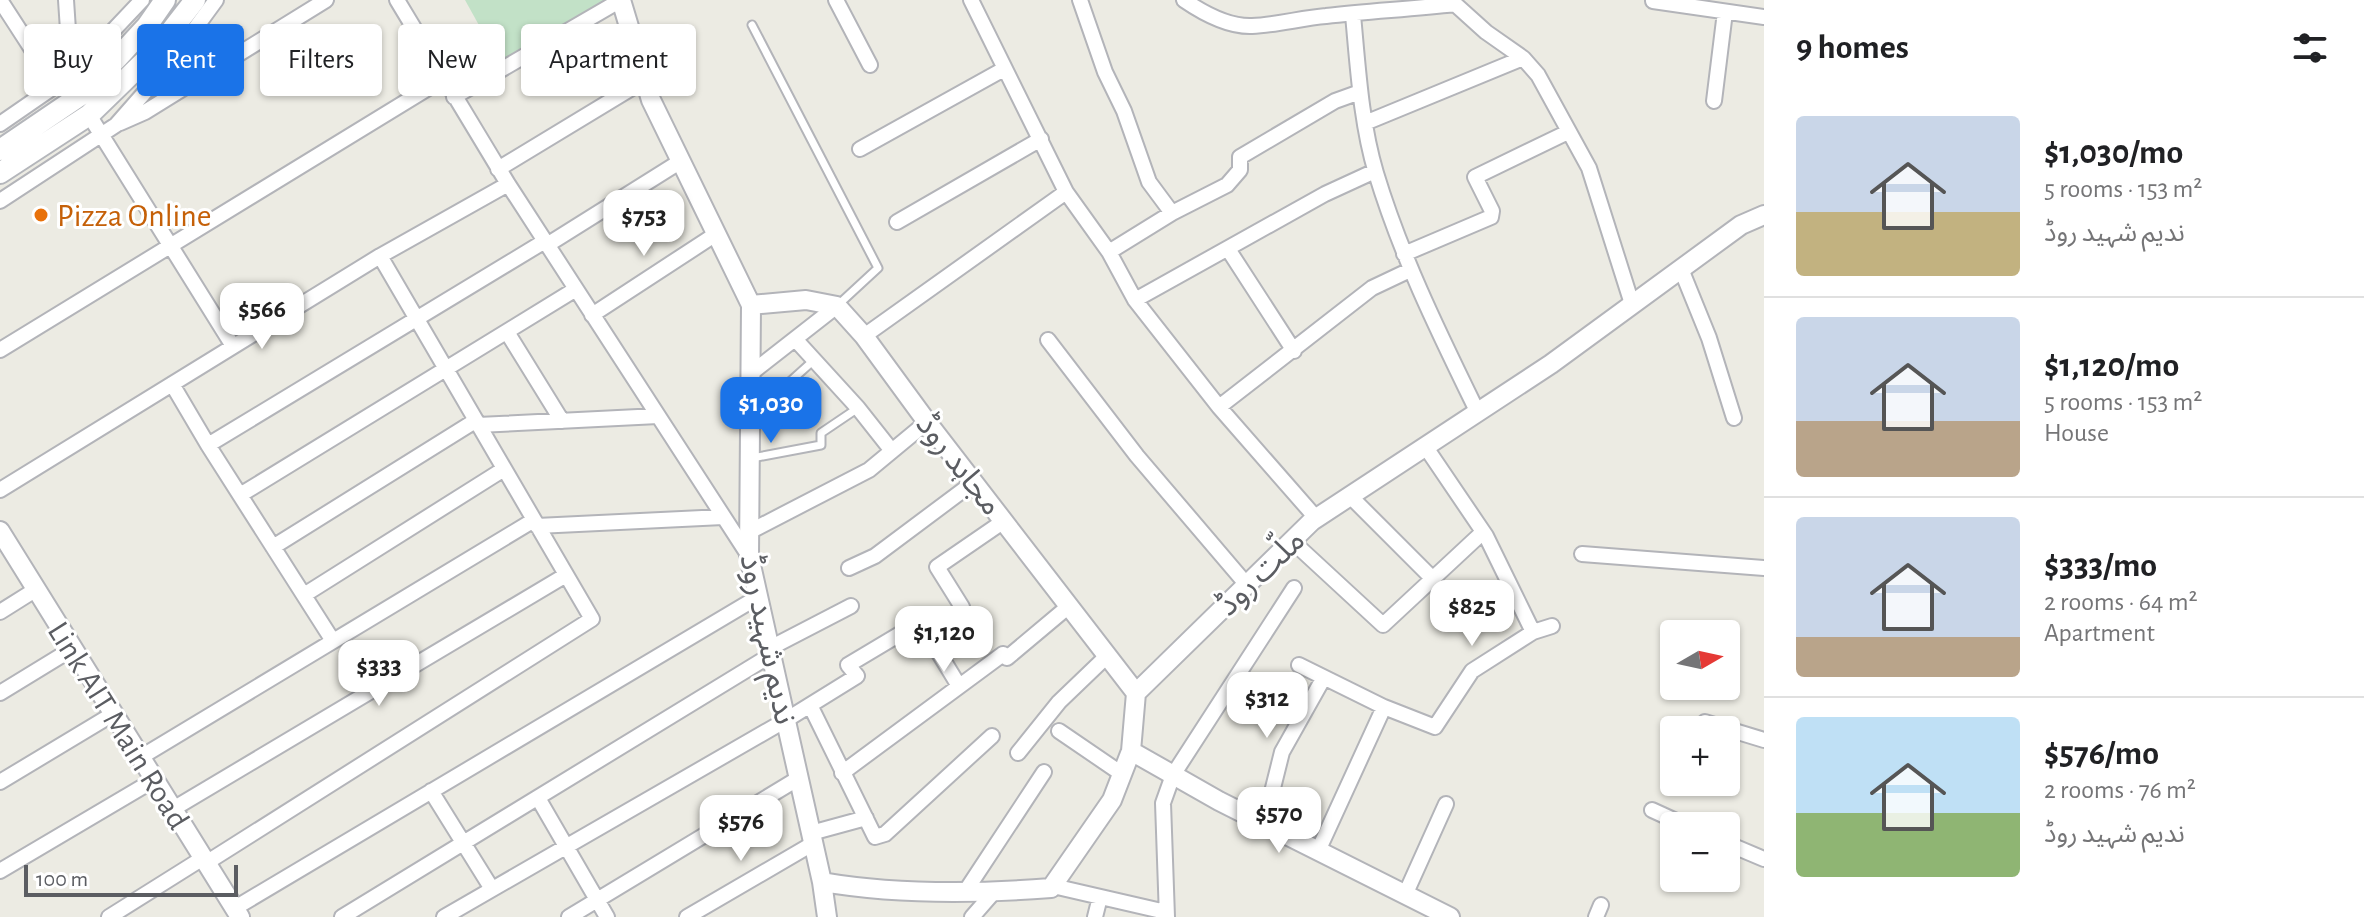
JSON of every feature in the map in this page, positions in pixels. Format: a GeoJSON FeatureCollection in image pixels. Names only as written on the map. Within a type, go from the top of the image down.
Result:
{"type":"FeatureCollection","features":[{"type":"Feature","properties":{"kind":"main road"},"geometry":{"type":"LineString","coordinates":[[0,150],[87,91],[147,26],[165,0]]}},
{"type":"Feature","properties":{"kind":"main road"},"geometry":{"type":"LineString","coordinates":[[0,173],[89,115],[157,49],[195,0]]}},
{"type":"Feature","properties":{"kind":"street"},"geometry":{"type":"LineString","coordinates":[[66,0],[68,24]]}},
{"type":"Feature","properties":{"kind":"street"},"geometry":{"type":"LineString","coordinates":[[0,201],[116,125],[167,67],[216,0]]}},
{"type":"Feature","properties":{"kind":"street"},"geometry":{"type":"LineString","coordinates":[[116,125],[145,112],[326,0]]}},
{"type":"Feature","properties":{"kind":"street"},"geometry":{"type":"LineString","coordinates":[[397,0],[411,24]]}},
{"type":"Feature","properties":{"kind":"street"},"geometry":{"type":"LineString","coordinates":[[621,0],[454,97],[749,556]]}},
{"type":"Feature","properties":{"kind":"street","name":"ندیم شہید روڈ"},"geometry":{"type":"LineString","coordinates":[[621,0],[628,24]]}},
{"type":"Feature","properties":{"kind":"street"},"geometry":{"type":"LineString","coordinates":[[836,0],[870,65]]}},
{"type":"Feature","properties":{"kind":"street"},"geometry":{"type":"LineString","coordinates":[[971,0],[1066,192],[1109,252],[1135,300],[1219,407],[1317,519]]}},
{"type":"Feature","properties":{"kind":"street"},"geometry":{"type":"LineString","coordinates":[[1080,0],[1149,182],[1172,213]]}},
{"type":"Feature","properties":{"kind":"street"},"geometry":{"type":"LineString","coordinates":[[1184,0],[1225,22],[1251,26],[1330,8],[1353,15],[1455,2],[1486,32],[1523,58],[1538,75],[1589,168],[1632,304]]}},
{"type":"Feature","properties":{"kind":"street"},"geometry":{"type":"LineString","coordinates":[[1653,1],[1764,17]]}},
{"type":"Feature","properties":{"kind":"street"},"geometry":{"type":"LineString","coordinates":[[0,2],[24,38]]}},
{"type":"Feature","properties":{"kind":"street"},"geometry":{"type":"LineString","coordinates":[[116,24],[134,3]]}},
{"type":"Feature","properties":{"kind":"street"},"geometry":{"type":"LineString","coordinates":[[1714,101],[1725,12]]}},
{"type":"Feature","properties":{"kind":"street"},"geometry":{"type":"LineString","coordinates":[[1353,15],[1360,92],[1375,171],[1410,270],[1477,411]]}},
{"type":"Feature","properties":{"kind":"street"},"geometry":{"type":"LineString","coordinates":[[1365,123],[1523,58]]}},
{"type":"Feature","properties":{"kind":"street"},"geometry":{"type":"LineString","coordinates":[[860,149],[1004,69]]}},
{"type":"Feature","properties":{"kind":"street"},"geometry":{"type":"LineString","coordinates":[[1109,252],[1172,213],[1227,185],[1240,170],[1240,157],[1335,101],[1360,92]]}},
{"type":"Feature","properties":{"kind":"street"},"geometry":{"type":"LineString","coordinates":[[0,124],[39,96]]}},
{"type":"Feature","properties":{"kind":"street"},"geometry":{"type":"LineString","coordinates":[[0,350],[415,96]]}},
{"type":"Feature","properties":{"kind":"street"},"geometry":{"type":"LineString","coordinates":[[498,169],[619,96]]}},
{"type":"Feature","properties":{"kind":"street","name":"ندیم شہید روڈ"},"geometry":{"type":"LineString","coordinates":[[650,96],[751,305],[749,556],[822,882],[827,917]]}},
{"type":"Feature","properties":{"kind":"street"},"geometry":{"type":"LineString","coordinates":[[89,115],[233,346]]}},
{"type":"Feature","properties":{"kind":"street"},"geometry":{"type":"LineString","coordinates":[[1404,254],[1491,217],[1492,211],[1475,177],[1568,132]]}},
{"type":"Feature","properties":{"kind":"street"},"geometry":{"type":"LineString","coordinates":[[897,222],[1041,139]]}},
{"type":"Feature","properties":{"kind":"street"},"geometry":{"type":"LineString","coordinates":[[208,445],[681,161]]}},
{"type":"Feature","properties":{"kind":"street"},"geometry":{"type":"LineString","coordinates":[[1135,300],[1325,194],[1375,171]]}},
{"type":"Feature","properties":{"kind":"street"},"geometry":{"type":"LineString","coordinates":[[0,490],[380,256],[508,184]]}},
{"type":"Feature","properties":{"kind":"street"},"geometry":{"type":"LineString","coordinates":[[864,336],[1066,192]]}},
{"type":"Feature","properties":{"kind":"street","name":"ملّت روڈ"},"geometry":{"type":"LineString","coordinates":[[1136,693],[1317,519],[1551,364],[1741,225],[1764,215]]}},
{"type":"Feature","properties":{"kind":"street"},"geometry":{"type":"LineString","coordinates":[[592,315],[716,234]]}},
{"type":"Feature","properties":{"kind":"street"},"geometry":{"type":"LineString","coordinates":[[1228,249],[1294,351]]}},
{"type":"Feature","properties":{"kind":"street"},"geometry":{"type":"LineString","coordinates":[[109,917],[592,619],[380,256]]}},
{"type":"Feature","properties":{"kind":"street"},"geometry":{"type":"LineString","coordinates":[[1681,269],[1709,338],[1734,418]]}},
{"type":"Feature","properties":{"kind":"street"},"geometry":{"type":"LineString","coordinates":[[1219,407],[1372,288],[1410,270]]}},
{"type":"Feature","properties":{"kind":"street"},"geometry":{"type":"LineString","coordinates":[[240,495],[576,289]]}},
{"type":"Feature","properties":{"kind":"street"},"geometry":{"type":"LineString","coordinates":[[751,305],[806,300],[837,306]]}},
{"type":"Feature","properties":{"kind":"street"},"geometry":{"type":"LineString","coordinates":[[750,374],[837,306]]}},
{"type":"Feature","properties":{"kind":"street","name":"مجاہد روڈ"},"geometry":{"type":"LineString","coordinates":[[837,306],[864,336],[1136,693]]}},
{"type":"Feature","properties":{"kind":"street"},"geometry":{"type":"LineString","coordinates":[[507,332],[562,421]]}},
{"type":"Feature","properties":{"kind":"street"},"geometry":{"type":"LineString","coordinates":[[795,339],[858,408],[892,451]]}},
{"type":"Feature","properties":{"kind":"street"},"geometry":{"type":"LineString","coordinates":[[1048,340],[1137,456],[1247,585]]}},
{"type":"Feature","properties":{"kind":"street"},"geometry":{"type":"LineString","coordinates":[[172,384],[333,641]]}},
{"type":"Feature","properties":{"kind":"street"},"geometry":{"type":"LineString","coordinates":[[273,547],[476,423],[658,416]]}},
{"type":"Feature","properties":{"kind":"street"},"geometry":{"type":"LineString","coordinates":[[749,532],[869,470],[927,422]]}},
{"type":"Feature","properties":{"kind":"street"},"geometry":{"type":"LineString","coordinates":[[1425,446],[1483,532],[1533,632]]}},
{"type":"Feature","properties":{"kind":"street"},"geometry":{"type":"LineString","coordinates":[[304,595],[504,469]]}},
{"type":"Feature","properties":{"kind":"street"},"geometry":{"type":"LineString","coordinates":[[849,568],[875,556],[974,482]]}},
{"type":"Feature","properties":{"kind":"street"},"geometry":{"type":"LineString","coordinates":[[1350,496],[1433,579]]}},
{"type":"Feature","properties":{"kind":"street"},"geometry":{"type":"LineString","coordinates":[[141,757],[535,523],[723,517]]}},
{"type":"Feature","properties":{"kind":"street"},"geometry":{"type":"LineString","coordinates":[[962,607],[937,567],[1004,521]]}},
{"type":"Feature","properties":{"kind":"street","name":"Link AIT Main Road"},"geometry":{"type":"LineString","coordinates":[[0,531],[237,913]]}},
{"type":"Feature","properties":{"kind":"street"},"geometry":{"type":"LineString","coordinates":[[1292,541],[1383,625],[1483,532]]}},
{"type":"Feature","properties":{"kind":"street"},"geometry":{"type":"LineString","coordinates":[[1582,554],[1764,568]]}},
{"type":"Feature","properties":{"kind":"street"},"geometry":{"type":"LineString","coordinates":[[173,809],[566,575]]}},
{"type":"Feature","properties":{"kind":"street"},"geometry":{"type":"LineString","coordinates":[[1053,886],[1167,914],[1163,803],[1173,775],[1294,588]]}},
{"type":"Feature","properties":{"kind":"street"},"geometry":{"type":"LineString","coordinates":[[0,612],[35,590]]}},
{"type":"Feature","properties":{"kind":"street"},"geometry":{"type":"LineString","coordinates":[[237,913],[431,791],[758,597]]}},
{"type":"Feature","properties":{"kind":"street"},"geometry":{"type":"LineString","coordinates":[[342,917],[770,652],[851,606]]}},
{"type":"Feature","properties":{"kind":"street"},"geometry":{"type":"LineString","coordinates":[[842,773],[1003,654],[1007,658],[1069,606]]}},
{"type":"Feature","properties":{"kind":"street"},"geometry":{"type":"LineString","coordinates":[[444,917],[857,676],[848,665],[920,622],[959,686]]}},
{"type":"Feature","properties":{"kind":"street"},"geometry":{"type":"LineString","coordinates":[[1299,665],[1384,707],[1435,727],[1472,671],[1533,632],[1552,626]]}},
{"type":"Feature","properties":{"kind":"street"},"geometry":{"type":"LineString","coordinates":[[0,693],[72,649]]}},
{"type":"Feature","properties":{"kind":"street"},"geometry":{"type":"LineString","coordinates":[[1018,753],[1059,702],[1108,655]]}},
{"type":"Feature","properties":{"kind":"street"},"geometry":{"type":"LineString","coordinates":[[1264,824],[1282,752],[1323,679]]}},
{"type":"Feature","properties":{"kind":"street"},"geometry":{"type":"LineString","coordinates":[[822,882],[873,891],[993,893],[1051,888],[1112,800],[1131,751],[1136,693]]}},
{"type":"Feature","properties":{"kind":"street"},"geometry":{"type":"LineString","coordinates":[[810,705],[875,837],[885,834],[992,736]]}},
{"type":"Feature","properties":{"kind":"street"},"geometry":{"type":"LineString","coordinates":[[1318,851],[1384,707]]}},
{"type":"Feature","properties":{"kind":"street"},"geometry":{"type":"LineString","coordinates":[[0,782],[113,714]]}},
{"type":"Feature","properties":{"kind":"street"},"geometry":{"type":"LineString","coordinates":[[1059,731],[1122,774]]}},
{"type":"Feature","properties":{"kind":"street"},"geometry":{"type":"LineString","coordinates":[[1740,733],[1764,740]]}},
{"type":"Feature","properties":{"kind":"street"},"geometry":{"type":"LineString","coordinates":[[1131,751],[1264,824],[1450,917]]}},
{"type":"Feature","properties":{"kind":"street"},"geometry":{"type":"LineString","coordinates":[[965,892],[1044,772]]}},
{"type":"Feature","properties":{"kind":"street"},"geometry":{"type":"LineString","coordinates":[[569,917],[799,778]]}},
{"type":"Feature","properties":{"kind":"street"},"geometry":{"type":"LineString","coordinates":[[0,871],[154,780]]}},
{"type":"Feature","properties":{"kind":"street"},"geometry":{"type":"LineString","coordinates":[[431,791],[492,889]]}},
{"type":"Feature","properties":{"kind":"street"},"geometry":{"type":"LineString","coordinates":[[538,798],[607,917]]}},
{"type":"Feature","properties":{"kind":"street"},"geometry":{"type":"LineString","coordinates":[[1405,895],[1446,804]]}},
{"type":"Feature","properties":{"kind":"street"},"geometry":{"type":"LineString","coordinates":[[1652,810],[1660,814]]}},
{"type":"Feature","properties":{"kind":"street"},"geometry":{"type":"LineString","coordinates":[[687,917],[812,838],[866,818]]}},
{"type":"Feature","properties":{"kind":"street"},"geometry":{"type":"LineString","coordinates":[[1740,849],[1764,859]]}},
{"type":"Feature","properties":{"kind":"street"},"geometry":{"type":"LineString","coordinates":[[972,917],[993,893]]}},
{"type":"Feature","properties":{"kind":"street"},"geometry":{"type":"LineString","coordinates":[[1095,917],[1100,897]]}},
{"type":"Feature","properties":{"kind":"lane"},"geometry":{"type":"LineString","coordinates":[[752,25],[878,268],[837,306]]}},
{"type":"Feature","properties":{"kind":"lane"},"geometry":{"type":"LineString","coordinates":[[778,401],[784,387],[814,360]]}},
{"type":"Feature","properties":{"kind":"lane"},"geometry":{"type":"LineString","coordinates":[[750,458],[821,445],[821,433],[858,408]]}},
{"type":"Feature","properties":{"kind":"green space"},"geometry":{"type":"Polygon","coordinates":[[[465,0],[603,0],[606,11],[581,24],[521,24],[521,55],[505,63],[505,24],[478,24],[465,0]]]}},
{"type":"Feature","properties":{"kind":"place","name":"Pizza Online"},"geometry":{"type":"Point","coordinates":[41,215]}}]}
